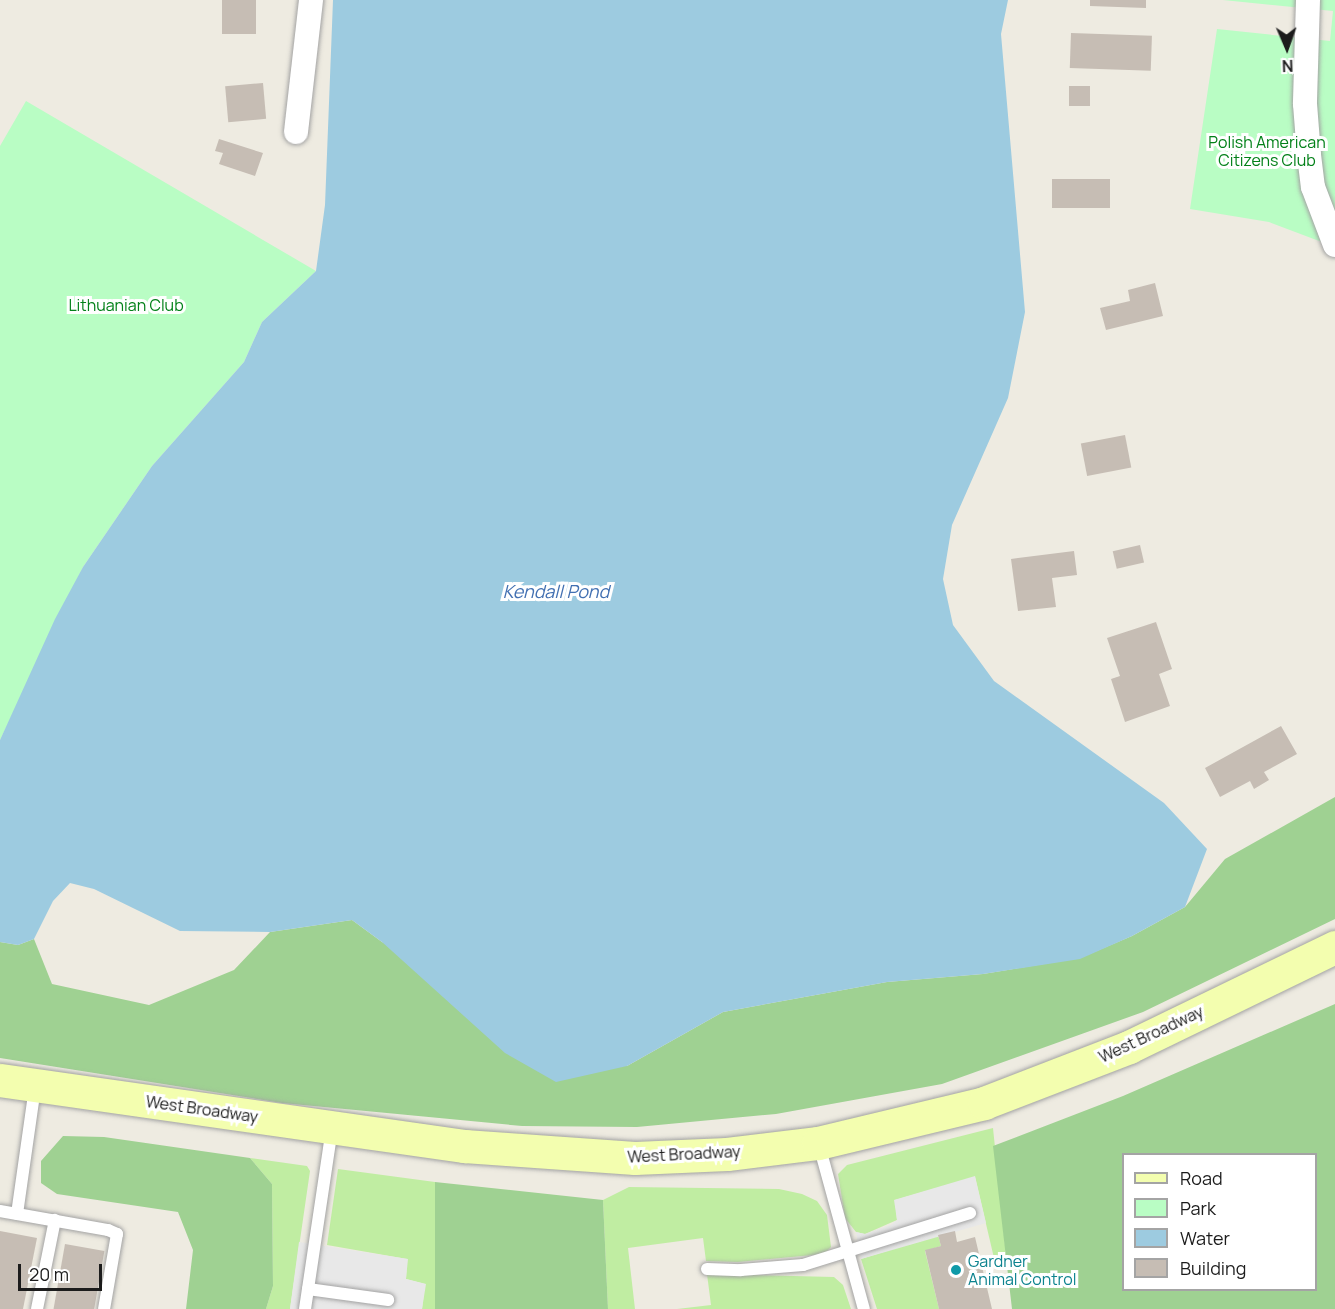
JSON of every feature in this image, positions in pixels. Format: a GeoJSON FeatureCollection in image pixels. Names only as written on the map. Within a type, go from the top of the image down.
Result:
{"type":"FeatureCollection","features":[{"type":"Feature","properties":{"kind":"main road","name":"West Broadway"},"geometry":{"type":"LineString","coordinates":[[0,1080],[464,1146],[635,1158],[727,1154],[819,1143],[996,1099],[1129,1047],[1335,946]]}},
{"type":"Feature","properties":{"kind":"street"},"geometry":{"type":"LineString","coordinates":[[296,132],[311,0]]}},
{"type":"Feature","properties":{"kind":"street"},"geometry":{"type":"LineString","coordinates":[[1308,0],[1305,104],[1309,155],[1316,197],[1335,245]]}},
{"type":"Feature","properties":{"kind":"lane"},"geometry":{"type":"LineString","coordinates":[[17,1214],[35,1085]]}},
{"type":"Feature","properties":{"kind":"lane"},"geometry":{"type":"LineString","coordinates":[[304,1309],[332,1128]]}},
{"type":"Feature","properties":{"kind":"lane"},"geometry":{"type":"LineString","coordinates":[[819,1143],[864,1309]]}},
{"type":"Feature","properties":{"kind":"lane"},"geometry":{"type":"LineString","coordinates":[[0,1211],[56,1220],[117,1234],[104,1309]]}},
{"type":"Feature","properties":{"kind":"lane"},"geometry":{"type":"LineString","coordinates":[[707,1269],[781,1268],[970,1213]]}},
{"type":"Feature","properties":{"kind":"lane"},"geometry":{"type":"LineString","coordinates":[[38,1309],[56,1220]]}},
{"type":"Feature","properties":{"kind":"lane"},"geometry":{"type":"LineString","coordinates":[[308,1289],[388,1300]]}},
{"type":"Feature","properties":{"kind":"green space","name":"Polish American Citizens Club"},"geometry":{"type":"Polygon","coordinates":[[[1223,0],[1335,0],[1335,247],[1269,222],[1190,209],[1217,29],[1330,41],[1333,11],[1223,0]]]}},
{"type":"Feature","properties":{"kind":"green space","name":"Lithuanian Club"},"geometry":{"type":"Polygon","coordinates":[[[26,101],[316,271],[262,322],[244,362],[152,466],[83,567],[0,740],[0,146],[26,101]]]}},
{"type":"Feature","properties":{"kind":"green space"},"geometry":{"type":"Polygon","coordinates":[[[1335,797],[1335,919],[1143,1012],[942,1084],[776,1114],[637,1127],[522,1126],[282,1103],[0,1058],[0,942],[18,945],[34,939],[52,984],[149,1005],[234,970],[270,932],[352,920],[382,942],[627,1066],[723,1012],[887,982],[983,974],[1080,958],[1132,936],[1185,907],[1225,859],[1335,797]]]}},
{"type":"Feature","properties":{"kind":"green space"},"geometry":{"type":"Polygon","coordinates":[[[1335,1004],[1335,1309],[1012,1309],[993,1146],[1123,1096],[1335,1004]]]}},
{"type":"Feature","properties":{"kind":"green space"},"geometry":{"type":"Polygon","coordinates":[[[993,1128],[1006,1255],[994,1258],[975,1177],[895,1200],[897,1220],[865,1234],[856,1232],[845,1218],[838,1174],[847,1165],[993,1128]]]}},
{"type":"Feature","properties":{"kind":"green space"},"geometry":{"type":"Polygon","coordinates":[[[63,1136],[104,1137],[250,1158],[272,1184],[273,1286],[266,1309],[186,1309],[193,1250],[178,1212],[57,1194],[41,1183],[41,1161],[63,1136]]]}},
{"type":"Feature","properties":{"kind":"green space"},"geometry":{"type":"Polygon","coordinates":[[[250,1158],[307,1166],[310,1171],[290,1309],[266,1309],[273,1286],[272,1184],[250,1158]]]}},
{"type":"Feature","properties":{"kind":"green space"},"geometry":{"type":"Polygon","coordinates":[[[338,1169],[435,1182],[435,1309],[422,1309],[425,1284],[406,1279],[407,1259],[327,1245],[338,1169]]]}},
{"type":"Feature","properties":{"kind":"green space"},"geometry":{"type":"Polygon","coordinates":[[[435,1182],[603,1200],[608,1309],[435,1309],[435,1182]]]}},
{"type":"Feature","properties":{"kind":"green space"},"geometry":{"type":"Polygon","coordinates":[[[629,1187],[779,1189],[802,1194],[817,1201],[827,1215],[831,1247],[824,1254],[738,1262],[706,1261],[703,1238],[628,1248],[635,1309],[608,1309],[603,1200],[629,1187]]]}},
{"type":"Feature","properties":{"kind":"green space"},"geometry":{"type":"Polygon","coordinates":[[[938,1235],[941,1246],[925,1251],[939,1309],[877,1309],[861,1259],[938,1235]]]}},
{"type":"Feature","properties":{"kind":"green space"},"geometry":{"type":"Polygon","coordinates":[[[707,1274],[834,1277],[843,1285],[851,1309],[677,1309],[711,1305],[707,1274]]]}},
{"type":"Feature","properties":{"kind":"shaded area"},"geometry":{"type":"Polygon","coordinates":[[[975,1176],[986,1223],[861,1259],[856,1232],[865,1234],[891,1225],[897,1220],[894,1200],[975,1176]]]}},
{"type":"Feature","properties":{"kind":"shaded area"},"geometry":{"type":"Polygon","coordinates":[[[299,1242],[408,1259],[406,1279],[426,1284],[422,1309],[290,1309],[299,1242]]]}},
{"type":"Feature","properties":{"kind":"water","name":"Kendall Pond"},"geometry":{"type":"Polygon","coordinates":[[[333,0],[1008,0],[1001,34],[1025,312],[1008,398],[952,525],[943,579],[953,625],[994,681],[1164,803],[1207,849],[1185,907],[1132,936],[1080,959],[983,974],[887,982],[723,1012],[627,1066],[556,1082],[505,1053],[382,942],[352,920],[270,932],[180,931],[94,889],[70,883],[53,901],[34,939],[18,945],[0,942],[0,740],[55,619],[83,567],[152,466],[244,362],[262,322],[316,271],[325,205],[333,0]]]}},
{"type":"Feature","properties":{"kind":"building"},"geometry":{"type":"Polygon","coordinates":[[[222,0],[256,0],[256,34],[222,34],[222,0]]]}},
{"type":"Feature","properties":{"kind":"building"},"geometry":{"type":"Polygon","coordinates":[[[1090,0],[1146,0],[1146,8],[1090,6],[1090,0]]]}},
{"type":"Feature","properties":{"kind":"building"},"geometry":{"type":"Polygon","coordinates":[[[1071,33],[1152,36],[1151,71],[1070,68],[1071,33]]]}},
{"type":"Feature","properties":{"kind":"building"},"geometry":{"type":"Polygon","coordinates":[[[263,83],[266,119],[228,122],[225,86],[263,83]]]}},
{"type":"Feature","properties":{"kind":"building"},"geometry":{"type":"Polygon","coordinates":[[[1069,86],[1090,86],[1090,106],[1069,106],[1069,86]]]}},
{"type":"Feature","properties":{"kind":"building"},"geometry":{"type":"Polygon","coordinates":[[[219,139],[263,153],[255,176],[219,164],[223,153],[215,151],[219,139]]]}},
{"type":"Feature","properties":{"kind":"building"},"geometry":{"type":"Polygon","coordinates":[[[1052,179],[1110,179],[1110,208],[1052,208],[1052,179]]]}},
{"type":"Feature","properties":{"kind":"building"},"geometry":{"type":"Polygon","coordinates":[[[1155,283],[1163,316],[1106,330],[1100,308],[1130,301],[1128,290],[1155,283]]]}},
{"type":"Feature","properties":{"kind":"building"},"geometry":{"type":"Polygon","coordinates":[[[1125,435],[1131,467],[1087,476],[1081,444],[1125,435]]]}},
{"type":"Feature","properties":{"kind":"building"},"geometry":{"type":"Polygon","coordinates":[[[1140,545],[1144,563],[1117,569],[1113,551],[1140,545]]]}},
{"type":"Feature","properties":{"kind":"building"},"geometry":{"type":"Polygon","coordinates":[[[1074,551],[1077,575],[1052,578],[1056,607],[1018,611],[1011,559],[1074,551]]]}},
{"type":"Feature","properties":{"kind":"building"},"geometry":{"type":"Polygon","coordinates":[[[1156,622],[1172,669],[1159,674],[1170,706],[1125,722],[1111,679],[1120,676],[1107,638],[1156,622]]]}},
{"type":"Feature","properties":{"kind":"building"},"geometry":{"type":"Polygon","coordinates":[[[1281,726],[1297,754],[1264,772],[1269,780],[1254,789],[1250,781],[1220,797],[1205,768],[1281,726]]]}},
{"type":"Feature","properties":{"kind":"building"},"geometry":{"type":"Polygon","coordinates":[[[0,1231],[37,1238],[23,1309],[0,1309],[0,1231]]]}},
{"type":"Feature","properties":{"kind":"building","name":"Gardner Animal Control"},"geometry":{"type":"Polygon","coordinates":[[[955,1231],[957,1242],[975,1237],[992,1309],[939,1309],[925,1250],[941,1246],[938,1235],[955,1231]]]}},
{"type":"Feature","properties":{"kind":"building"},"geometry":{"type":"Polygon","coordinates":[[[65,1244],[104,1251],[94,1309],[54,1309],[65,1244]]]}},
{"type":"Feature","properties":{"kind":"place","name":"Gardner Animal Control"},"geometry":{"type":"Point","coordinates":[956,1270]}}]}
